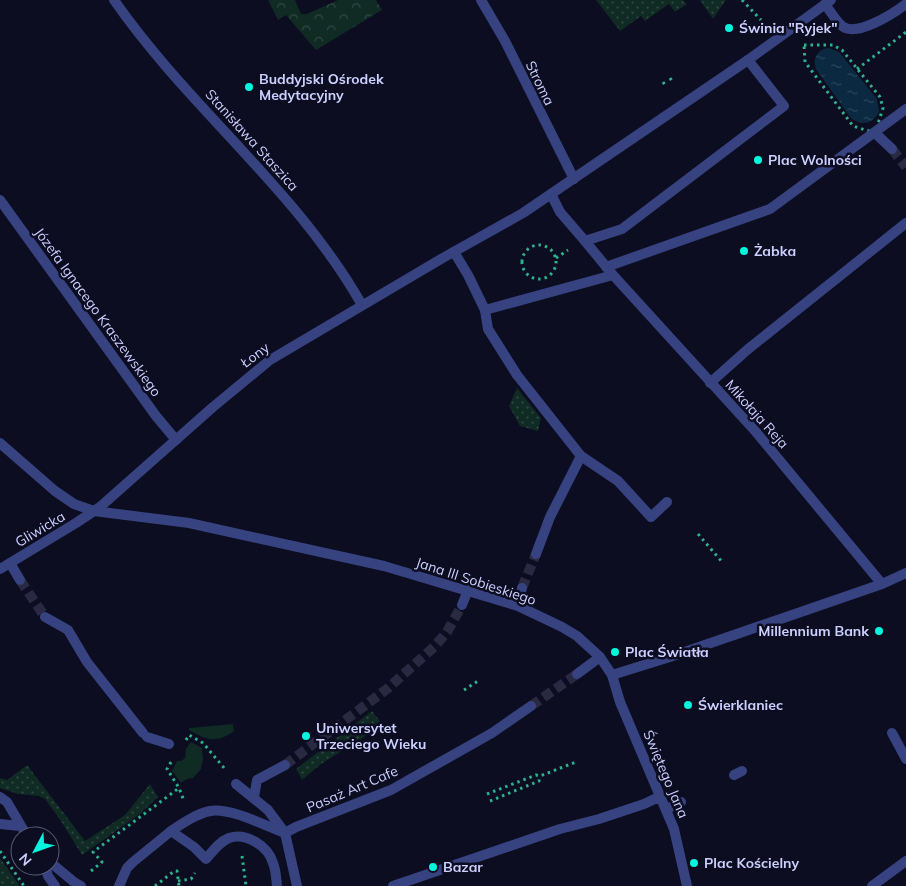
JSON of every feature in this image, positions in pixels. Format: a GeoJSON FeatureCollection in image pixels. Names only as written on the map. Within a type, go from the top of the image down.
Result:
{"type":"FeatureCollection","features":[{"type":"Feature","properties":{"kind":"street","name":"Stanisława Staszica"},"geometry":{"type":"LineString","coordinates":[[114,0],[154,52],[298,213],[337,263],[362,304]]}},
{"type":"Feature","properties":{"kind":"street","name":"Stroma"},"geometry":{"type":"LineString","coordinates":[[481,0],[505,41],[574,179]]}},
{"type":"Feature","properties":{"kind":"street"},"geometry":{"type":"LineString","coordinates":[[667,502],[652,517],[618,481],[581,456],[517,375],[488,329],[485,310],[471,280],[454,252],[516,218],[748,60],[828,2],[842,27],[851,30],[862,28],[882,19],[906,4]]}},
{"type":"Feature","properties":{"kind":"street"},"geometry":{"type":"LineString","coordinates":[[584,241],[622,228],[784,106],[748,60]]}},
{"type":"Feature","properties":{"kind":"street"},"geometry":{"type":"LineString","coordinates":[[606,267],[770,209],[906,109]]}},
{"type":"Feature","properties":{"kind":"street"},"geometry":{"type":"LineString","coordinates":[[875,132],[892,149]]}},
{"type":"Feature","properties":{"kind":"street","name":"Mikołaja Reja"},"geometry":{"type":"LineString","coordinates":[[551,194],[560,212],[606,267],[756,432],[882,584]]}},
{"type":"Feature","properties":{"kind":"street","name":"Józefa Ignacego Kraszewskiego"},"geometry":{"type":"LineString","coordinates":[[0,200],[156,416],[176,440]]}},
{"type":"Feature","properties":{"kind":"street"},"geometry":{"type":"LineString","coordinates":[[710,383],[747,350],[906,222]]}},
{"type":"Feature","properties":{"kind":"street","name":"Łony"},"geometry":{"type":"LineString","coordinates":[[94,511],[270,360],[362,304],[454,252]]}},
{"type":"Feature","properties":{"kind":"street"},"geometry":{"type":"LineString","coordinates":[[485,310],[613,275]]}},
{"type":"Feature","properties":{"kind":"street","name":"Jana III Sobieskiego"},"geometry":{"type":"LineString","coordinates":[[0,443],[55,491],[74,504],[94,511],[189,524],[384,566],[518,606],[577,636],[600,657],[612,675]]}},
{"type":"Feature","properties":{"kind":"street"},"geometry":{"type":"LineString","coordinates":[[536,554],[550,517],[581,456]]}},
{"type":"Feature","properties":{"kind":"street","name":"Gliwicka"},"geometry":{"type":"LineString","coordinates":[[0,569],[94,511]]}},
{"type":"Feature","properties":{"kind":"street"},"geometry":{"type":"LineString","coordinates":[[10,563],[20,580]]}},
{"type":"Feature","properties":{"kind":"street"},"geometry":{"type":"LineString","coordinates":[[612,675],[882,584],[906,572]]}},
{"type":"Feature","properties":{"kind":"street"},"geometry":{"type":"LineString","coordinates":[[518,606],[522,588]]}},
{"type":"Feature","properties":{"kind":"street"},"geometry":{"type":"LineString","coordinates":[[462,605],[468,590]]}},
{"type":"Feature","properties":{"kind":"street"},"geometry":{"type":"LineString","coordinates":[[45,617],[68,630],[87,662],[145,735],[169,744]]}},
{"type":"Feature","properties":{"kind":"street"},"geometry":{"type":"LineString","coordinates":[[577,674],[600,657]]}},
{"type":"Feature","properties":{"kind":"street","name":"Świętego Jana"},"geometry":{"type":"LineString","coordinates":[[612,675],[620,702],[667,809],[674,829],[687,886]]}},
{"type":"Feature","properties":{"kind":"street","name":"Pasaż Art Cafe"},"geometry":{"type":"LineString","coordinates":[[285,834],[296,827],[390,790],[492,733],[532,706]]}},
{"type":"Feature","properties":{"kind":"street"},"geometry":{"type":"LineString","coordinates":[[892,733],[906,759]]}},
{"type":"Feature","properties":{"kind":"street"},"geometry":{"type":"LineString","coordinates":[[254,797],[257,780],[285,765]]}},
{"type":"Feature","properties":{"kind":"street"},"geometry":{"type":"LineString","coordinates":[[236,784],[268,810],[285,834],[297,886]]}},
{"type":"Feature","properties":{"kind":"street"},"geometry":{"type":"LineString","coordinates":[[393,886],[560,829],[599,819],[644,804],[661,796]]}},
{"type":"Feature","properties":{"kind":"street"},"geometry":{"type":"LineString","coordinates":[[0,797],[7,802],[20,826]]}},
{"type":"Feature","properties":{"kind":"street"},"geometry":{"type":"LineString","coordinates":[[667,809],[681,802]]}},
{"type":"Feature","properties":{"kind":"street"},"geometry":{"type":"LineString","coordinates":[[119,886],[127,868],[132,862],[171,831],[196,816],[216,810],[236,815],[285,834]]}},
{"type":"Feature","properties":{"kind":"street"},"geometry":{"type":"LineString","coordinates":[[0,824],[20,826]]}},
{"type":"Feature","properties":{"kind":"street"},"geometry":{"type":"LineString","coordinates":[[171,831],[194,847],[206,859],[218,845],[229,838],[242,837],[260,844],[274,864],[277,886]]}},
{"type":"Feature","properties":{"kind":"street"},"geometry":{"type":"LineString","coordinates":[[872,886],[906,861]]}},
{"type":"Feature","properties":{"kind":"street"},"geometry":{"type":"LineString","coordinates":[[60,870],[80,886]]}},
{"type":"Feature","properties":{"kind":"path"},"geometry":{"type":"LineString","coordinates":[[742,0],[760,20]]}},
{"type":"Feature","properties":{"kind":"path"},"geometry":{"type":"LineString","coordinates":[[857,69],[906,32]]}},
{"type":"Feature","properties":{"kind":"path"},"geometry":{"type":"LineString","coordinates":[[832,44],[842,50],[880,98],[883,108],[875,132],[853,126],[805,62],[804,45],[832,44]]}},
{"type":"Feature","properties":{"kind":"path"},"geometry":{"type":"LineString","coordinates":[[539,244],[547,246],[553,251],[556,258],[556,266],[553,273],[539,279],[526,273],[522,266],[522,258],[532,246],[539,244]]}},
{"type":"Feature","properties":{"kind":"path"},"geometry":{"type":"LineString","coordinates":[[698,534],[723,563]]}},
{"type":"Feature","properties":{"kind":"path"},"geometry":{"type":"LineString","coordinates":[[464,690],[478,680]]}},
{"type":"Feature","properties":{"kind":"path"},"geometry":{"type":"LineString","coordinates":[[193,737],[203,743],[213,753],[236,784]]}},
{"type":"Feature","properties":{"kind":"path"},"geometry":{"type":"LineString","coordinates":[[488,794],[536,774],[540,776],[576,762]]}},
{"type":"Feature","properties":{"kind":"path"},"geometry":{"type":"LineString","coordinates":[[84,875],[102,862],[93,852],[179,788],[166,769],[170,764]]}},
{"type":"Feature","properties":{"kind":"path"},"geometry":{"type":"LineString","coordinates":[[490,801],[538,781],[540,776]]}},
{"type":"Feature","properties":{"kind":"path"},"geometry":{"type":"LineString","coordinates":[[0,851],[24,886]]}},
{"type":"Feature","properties":{"kind":"path"},"geometry":{"type":"LineString","coordinates":[[242,856],[246,886]]}},
{"type":"Feature","properties":{"kind":"path"},"geometry":{"type":"LineString","coordinates":[[155,886],[177,871],[179,886]]}},
{"type":"Feature","properties":{"kind":"green space"},"geometry":{"type":"Polygon","coordinates":[[[268,0],[295,0],[301,14],[307,14],[338,0],[376,0],[382,10],[316,50],[286,15],[278,20],[268,0]]]}},
{"type":"Feature","properties":{"kind":"green space"},"geometry":{"type":"Polygon","coordinates":[[[596,0],[683,0],[687,4],[675,12],[669,4],[645,21],[641,16],[620,31],[596,0]]]}},
{"type":"Feature","properties":{"kind":"green space"},"geometry":{"type":"Polygon","coordinates":[[[700,0],[726,0],[713,19],[700,0]]]}},
{"type":"Feature","properties":{"kind":"green space"},"geometry":{"type":"Polygon","coordinates":[[[517,388],[541,418],[538,431],[520,426],[509,406],[517,388]]]}},
{"type":"Feature","properties":{"kind":"green space"},"geometry":{"type":"Polygon","coordinates":[[[372,711],[383,725],[321,764],[302,780],[296,769],[372,711]]]}},
{"type":"Feature","properties":{"kind":"green space"},"geometry":{"type":"Polygon","coordinates":[[[233,724],[234,731],[222,738],[216,739],[206,738],[189,730],[189,728],[233,724]]]}},
{"type":"Feature","properties":{"kind":"green space"},"geometry":{"type":"Polygon","coordinates":[[[191,742],[202,748],[203,759],[201,769],[193,778],[181,783],[172,771],[177,761],[185,758],[186,749],[191,742]]]}},
{"type":"Feature","properties":{"kind":"green space"},"geometry":{"type":"Polygon","coordinates":[[[27,765],[85,841],[125,815],[150,784],[158,797],[140,814],[82,855],[45,799],[39,796],[18,794],[0,788],[0,778],[7,780],[27,765]]]}},
{"type":"Feature","properties":{"kind":"green space"},"geometry":{"type":"Polygon","coordinates":[[[0,858],[10,872],[10,876],[13,876],[20,886],[0,886],[0,858]]]}},
{"type":"Feature","properties":{"kind":"water"},"geometry":{"type":"Polygon","coordinates":[[[829,48],[839,52],[877,99],[879,112],[870,121],[862,123],[850,117],[816,69],[815,58],[819,52],[829,48]]]}},
{"type":"Feature","properties":{"kind":"tunnel"},"geometry":{"type":"LineString","coordinates":[[892,149],[906,167]]}},
{"type":"Feature","properties":{"kind":"tunnel"},"geometry":{"type":"LineString","coordinates":[[522,588],[536,554]]}},
{"type":"Feature","properties":{"kind":"tunnel"},"geometry":{"type":"LineString","coordinates":[[20,580],[45,617]]}},
{"type":"Feature","properties":{"kind":"tunnel"},"geometry":{"type":"LineString","coordinates":[[285,765],[387,689],[434,647],[447,632],[462,605]]}},
{"type":"Feature","properties":{"kind":"tunnel"},"geometry":{"type":"LineString","coordinates":[[531,706],[577,674]]}},
{"type":"Feature","properties":{"kind":"place","name":"Świnia \"Ryjek\""},"geometry":{"type":"Point","coordinates":[729,28]}},
{"type":"Feature","properties":{"kind":"place","name":"Buddyjski Ośrodek Medytacyjny"},"geometry":{"type":"Point","coordinates":[249,87]}},
{"type":"Feature","properties":{"kind":"place","name":"Plac Wolności"},"geometry":{"type":"Point","coordinates":[758,160]}},
{"type":"Feature","properties":{"kind":"place","name":"Żabka"},"geometry":{"type":"Point","coordinates":[744,251]}},
{"type":"Feature","properties":{"kind":"place","name":"Millennium Bank"},"geometry":{"type":"Point","coordinates":[879,631]}},
{"type":"Feature","properties":{"kind":"place","name":"Plac Światła"},"geometry":{"type":"Point","coordinates":[615,652]}},
{"type":"Feature","properties":{"kind":"place","name":"Świerklaniec"},"geometry":{"type":"Point","coordinates":[688,705]}},
{"type":"Feature","properties":{"kind":"place","name":"Uniwersytet Trzeciego Wieku"},"geometry":{"type":"Point","coordinates":[306,736]}},
{"type":"Feature","properties":{"kind":"place","name":"Plac Kościelny"},"geometry":{"type":"Point","coordinates":[694,863]}},
{"type":"Feature","properties":{"kind":"place","name":"Bazar"},"geometry":{"type":"Point","coordinates":[433,867]}}]}
